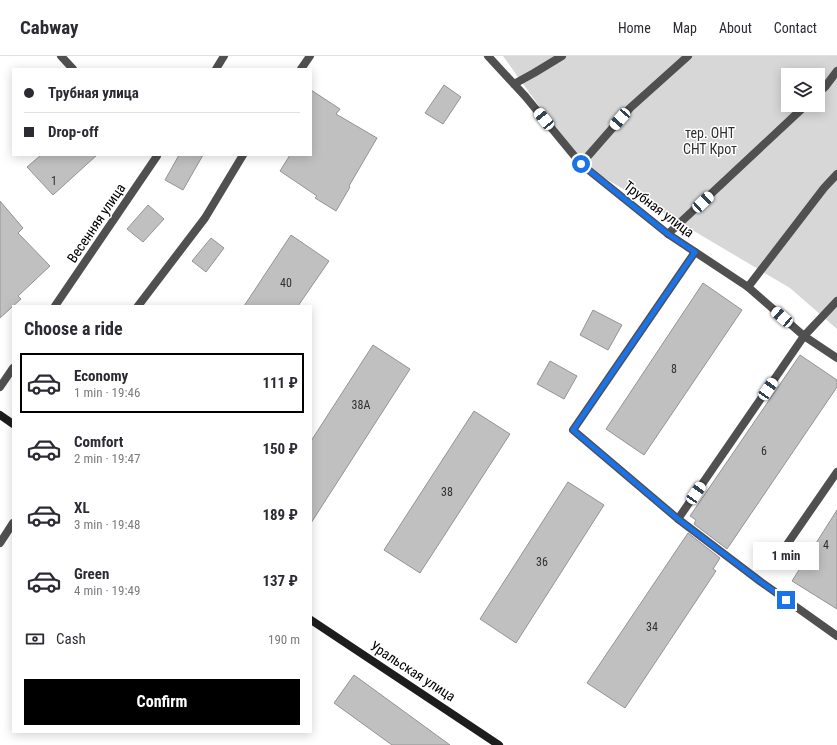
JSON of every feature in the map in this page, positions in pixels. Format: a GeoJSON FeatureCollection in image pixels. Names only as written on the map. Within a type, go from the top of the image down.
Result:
{"type":"FeatureCollection","features":[{"type":"Feature","properties":{"kind":"street"},"geometry":{"type":"LineString","coordinates":[[61,56],[72,68]]}},
{"type":"Feature","properties":{"kind":"street"},"geometry":{"type":"LineString","coordinates":[[217,68],[224,56]]}},
{"type":"Feature","properties":{"kind":"street"},"geometry":{"type":"LineString","coordinates":[[302,68],[310,56]]}},
{"type":"Feature","properties":{"kind":"street","name":"Трубная улица"},"geometry":{"type":"LineString","coordinates":[[488,56],[525,96],[581,164],[668,234],[748,287],[804,336],[837,358]]}},
{"type":"Feature","properties":{"kind":"street"},"geometry":{"type":"LineString","coordinates":[[514,84],[562,56]]}},
{"type":"Feature","properties":{"kind":"street"},"geometry":{"type":"LineString","coordinates":[[581,164],[630,108],[688,56]]}},
{"type":"Feature","properties":{"kind":"street"},"geometry":{"type":"LineString","coordinates":[[825,87],[837,71]]}},
{"type":"Feature","properties":{"kind":"street"},"geometry":{"type":"LineString","coordinates":[[668,234],[799,112]]}},
{"type":"Feature","properties":{"kind":"street","name":"Весенняя улица"},"geometry":{"type":"LineString","coordinates":[[56,305],[157,156]]}},
{"type":"Feature","properties":{"kind":"street"},"geometry":{"type":"LineString","coordinates":[[139,305],[205,218],[242,156]]}},
{"type":"Feature","properties":{"kind":"street"},"geometry":{"type":"LineString","coordinates":[[748,287],[824,188],[837,174]]}},
{"type":"Feature","properties":{"kind":"street"},"geometry":{"type":"LineString","coordinates":[[695,252],[573,430],[678,519],[761,582],[837,636]]}},
{"type":"Feature","properties":{"kind":"street"},"geometry":{"type":"LineString","coordinates":[[678,519],[804,336],[837,301]]}},
{"type":"Feature","properties":{"kind":"street"},"geometry":{"type":"LineString","coordinates":[[0,387],[12,369]]}},
{"type":"Feature","properties":{"kind":"street"},"geometry":{"type":"LineString","coordinates":[[0,415],[12,423]]}},
{"type":"Feature","properties":{"kind":"street"},"geometry":{"type":"LineString","coordinates":[[779,556],[837,472]]}},
{"type":"Feature","properties":{"kind":"street"},"geometry":{"type":"LineString","coordinates":[[0,543],[12,525]]}},
{"type":"Feature","properties":{"kind":"street","name":"Уральская улица"},"geometry":{"type":"LineString","coordinates":[[312,621],[499,745]]}},
{"type":"Feature","properties":{"kind":"green space","name":"тер. ОНТ СНТ Крот"},"geometry":{"type":"Polygon","coordinates":[[[503,56],[837,56],[837,329],[790,288],[581,164],[503,56]]]}},
{"type":"Feature","properties":{"kind":"building"},"geometry":{"type":"Polygon","coordinates":[[[444,85],[461,97],[443,124],[425,113],[444,85]]]}},
{"type":"Feature","properties":{"kind":"building"},"geometry":{"type":"Polygon","coordinates":[[[312,91],[340,109],[336,114],[377,138],[336,211],[315,198],[317,196],[280,171],[289,156],[312,156],[312,91]]]}},
{"type":"Feature","properties":{"kind":"building"},"geometry":{"type":"Polygon","coordinates":[[[40,156],[96,156],[53,195],[27,167],[40,156]]]}},
{"type":"Feature","properties":{"kind":"building"},"geometry":{"type":"Polygon","coordinates":[[[178,156],[202,156],[183,190],[165,180],[178,156]]]}},
{"type":"Feature","properties":{"kind":"building"},"geometry":{"type":"Polygon","coordinates":[[[0,201],[23,228],[18,233],[50,266],[18,296],[21,299],[14,305],[12,305],[12,307],[0,318],[0,201]]]}},
{"type":"Feature","properties":{"kind":"building"},"geometry":{"type":"Polygon","coordinates":[[[148,205],[164,219],[143,242],[127,229],[148,205]]]}},
{"type":"Feature","properties":{"kind":"building"},"geometry":{"type":"Polygon","coordinates":[[[291,235],[329,261],[299,305],[245,305],[291,235]]]}},
{"type":"Feature","properties":{"kind":"building"},"geometry":{"type":"Polygon","coordinates":[[[211,238],[224,248],[206,272],[192,261],[211,238]]]}},
{"type":"Feature","properties":{"kind":"building"},"geometry":{"type":"Polygon","coordinates":[[[703,283],[742,310],[644,455],[606,429],[703,283]]]}},
{"type":"Feature","properties":{"kind":"building"},"geometry":{"type":"Polygon","coordinates":[[[593,310],[622,325],[608,350],[580,335],[593,310]]]}},
{"type":"Feature","properties":{"kind":"building"},"geometry":{"type":"Polygon","coordinates":[[[373,345],[410,369],[312,521],[312,439],[373,345]]]}},
{"type":"Feature","properties":{"kind":"building"},"geometry":{"type":"Polygon","coordinates":[[[800,355],[837,380],[837,387],[727,549],[694,524],[696,520],[690,516],[800,355]]]}},
{"type":"Feature","properties":{"kind":"building"},"geometry":{"type":"Polygon","coordinates":[[[550,361],[577,376],[564,399],[537,384],[550,361]]]}},
{"type":"Feature","properties":{"kind":"building"},"geometry":{"type":"Polygon","coordinates":[[[474,411],[510,434],[420,573],[384,550],[474,411]]]}},
{"type":"Feature","properties":{"kind":"building"},"geometry":{"type":"Polygon","coordinates":[[[568,482],[604,505],[516,643],[480,619],[568,482]]]}},
{"type":"Feature","properties":{"kind":"building"},"geometry":{"type":"Polygon","coordinates":[[[837,510],[837,609],[792,581],[837,510]]]}},
{"type":"Feature","properties":{"kind":"building"},"geometry":{"type":"Polygon","coordinates":[[[688,533],[720,558],[713,569],[716,571],[625,708],[587,683],[688,533]]]}},
{"type":"Feature","properties":{"kind":"building"},"geometry":{"type":"Polygon","coordinates":[[[354,675],[450,745],[392,745],[334,703],[354,675]]]}},
{"type":"Feature","properties":{"kind":"route"},"geometry":{"type":"LineString","coordinates":[[581,164],[668,234],[695,252],[573,430],[678,519],[786,600]]}}]}
